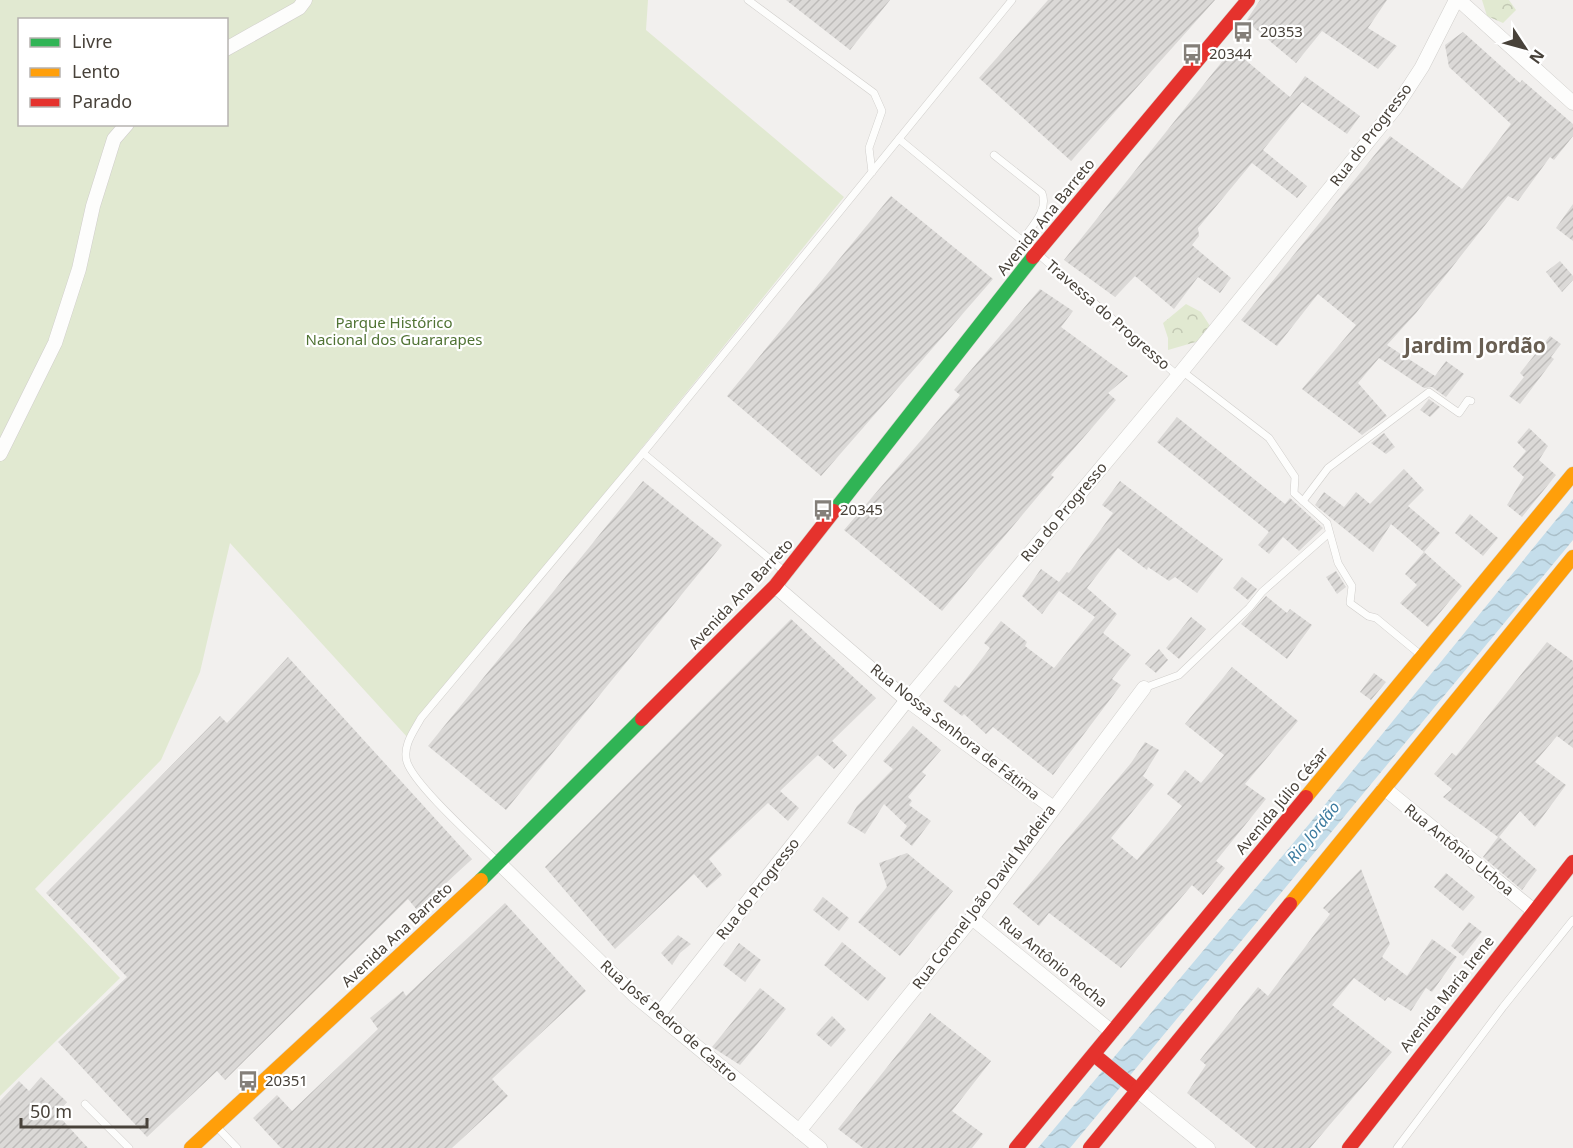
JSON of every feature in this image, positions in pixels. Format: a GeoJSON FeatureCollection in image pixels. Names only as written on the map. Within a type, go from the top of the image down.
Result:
{"type":"FeatureCollection","features":[{"type":"Feature","properties":{"kind":"street"},"geometry":{"type":"LineString","coordinates":[[228,48],[299,8],[305,0]]}},
{"type":"Feature","properties":{"kind":"street","name":"Avenida Ana Barreto"},"geometry":{"type":"LineString","coordinates":[[191,1148],[499,863],[787,573],[1037,253],[1248,0]]}},
{"type":"Feature","properties":{"kind":"street"},"geometry":{"type":"LineString","coordinates":[[1457,0],[1573,103]]}},
{"type":"Feature","properties":{"kind":"street","name":"Rua do Progresso"},"geometry":{"type":"LineString","coordinates":[[658,1016],[907,700],[1180,374],[1396,107],[1422,67],[1457,0]]}},
{"type":"Feature","properties":{"kind":"street"},"geometry":{"type":"LineString","coordinates":[[0,454],[55,343],[79,269],[93,206],[114,139],[125,126]]}},
{"type":"Feature","properties":{"kind":"street","name":"Avenida Júlio César"},"geometry":{"type":"LineString","coordinates":[[1016,1148],[1096,1056],[1112,1032],[1573,474]]}},
{"type":"Feature","properties":{"kind":"street"},"geometry":{"type":"LineString","coordinates":[[1090,1148],[1135,1088],[1573,557]]}},
{"type":"Feature","properties":{"kind":"street","name":"Rua Nossa Senhora de Fátima"},"geometry":{"type":"LineString","coordinates":[[775,586],[907,700],[1052,807]]}},
{"type":"Feature","properties":{"kind":"street","name":"Rua Coronel João David Madeira"},"geometry":{"type":"LineString","coordinates":[[799,1131],[972,918],[1052,807],[1144,688]]}},
{"type":"Feature","properties":{"kind":"street","name":"Rua Antônio Uchoa"},"geometry":{"type":"LineString","coordinates":[[1384,788],[1534,911]]}},
{"type":"Feature","properties":{"kind":"street","name":"Avenida Maria Irene"},"geometry":{"type":"LineString","coordinates":[[1349,1148],[1573,862]]}},
{"type":"Feature","properties":{"kind":"street","name":"Rua José Pedro de Castro"},"geometry":{"type":"LineString","coordinates":[[499,863],[658,1016],[820,1148]]}},
{"type":"Feature","properties":{"kind":"street","name":"Rua Antônio Rocha"},"geometry":{"type":"LineString","coordinates":[[972,918],[1112,1032]]}},
{"type":"Feature","properties":{"kind":"street"},"geometry":{"type":"LineString","coordinates":[[1096,1056],[1208,1148]]}},
{"type":"Feature","properties":{"kind":"lane"},"geometry":{"type":"LineString","coordinates":[[748,0],[874,93],[882,111],[869,148],[872,172]]}},
{"type":"Feature","properties":{"kind":"lane"},"geometry":{"type":"LineString","coordinates":[[499,863],[429,794],[407,762],[407,743],[421,718],[643,453],[1012,0]]}},
{"type":"Feature","properties":{"kind":"lane","name":"Travessa do Progresso"},"geometry":{"type":"LineString","coordinates":[[899,140],[1180,374],[1269,438],[1295,477],[1294,493],[1303,501]]}},
{"type":"Feature","properties":{"kind":"lane"},"geometry":{"type":"LineString","coordinates":[[994,155],[1042,193],[1044,199],[1041,213],[1022,241]]}},
{"type":"Feature","properties":{"kind":"lane"},"geometry":{"type":"LineString","coordinates":[[1423,657],[1376,618],[1368,616],[1350,603],[1352,586],[1338,563],[1327,523],[1303,501],[1328,468],[1429,392],[1459,413],[1468,400],[1471,401]]}},
{"type":"Feature","properties":{"kind":"lane"},"geometry":{"type":"LineString","coordinates":[[643,453],[787,573]]}},
{"type":"Feature","properties":{"kind":"lane"},"geometry":{"type":"LineString","coordinates":[[1144,688],[1179,675],[1249,608],[1262,592],[1329,533]]}},
{"type":"Feature","properties":{"kind":"lane"},"geometry":{"type":"LineString","coordinates":[[1397,1148],[1503,1006],[1573,920]]}},
{"type":"Feature","properties":{"kind":"lane"},"geometry":{"type":"LineString","coordinates":[[85,1104],[129,1148]]}},
{"type":"Feature","properties":{"kind":"lane"},"geometry":{"type":"LineString","coordinates":[[216,1125],[237,1148]]}},
{"type":"Feature","properties":{"kind":"green space","name":"Parque Histórico Nacional dos Guararapes"},"geometry":{"type":"Polygon","coordinates":[[[0,0],[648,0],[646,30],[844,197],[408,738],[230,543],[200,672],[161,760],[35,889],[120,978],[0,1096],[0,0]]]}},
{"type":"Feature","properties":{"kind":"green space"},"geometry":{"type":"Polygon","coordinates":[[[1482,0],[1509,0],[1516,10],[1503,23],[1487,16],[1482,0]]]}},
{"type":"Feature","properties":{"kind":"green space"},"geometry":{"type":"Polygon","coordinates":[[[1186,304],[1201,312],[1210,326],[1199,341],[1168,350],[1168,338],[1163,323],[1186,304]]]}},
{"type":"Feature","properties":{"kind":"water","name":"Rio Jordão"},"geometry":{"type":"Polygon","coordinates":[[[1573,499],[1573,540],[1070,1148],[1038,1148],[1310,823],[1573,499]]]}},
{"type":"Feature","properties":{"kind":"building"},"geometry":{"type":"Polygon","coordinates":[[[786,0],[890,0],[850,50],[786,0]]]}},
{"type":"Feature","properties":{"kind":"building"},"geometry":{"type":"Polygon","coordinates":[[[1048,0],[1215,0],[1071,161],[979,78],[1048,0]]]}},
{"type":"Feature","properties":{"kind":"building"},"geometry":{"type":"Polygon","coordinates":[[[1260,0],[1387,0],[1368,28],[1397,46],[1378,69],[1322,31],[1296,63],[1246,21],[1260,0]]]}},
{"type":"Feature","properties":{"kind":"building"},"geometry":{"type":"Polygon","coordinates":[[[1463,32],[1520,83],[1522,80],[1573,124],[1573,136],[1554,160],[1550,157],[1518,201],[1508,196],[1416,313],[1387,345],[1435,376],[1446,361],[1464,374],[1446,397],[1432,387],[1424,388],[1379,358],[1358,383],[1387,416],[1362,435],[1302,389],[1356,325],[1318,294],[1277,346],[1241,320],[1390,136],[1462,189],[1511,124],[1449,67],[1445,45],[1463,32]]]}},
{"type":"Feature","properties":{"kind":"building"},"geometry":{"type":"Polygon","coordinates":[[[1232,49],[1290,97],[1305,76],[1360,116],[1347,134],[1302,102],[1263,150],[1307,186],[1297,198],[1252,163],[1198,228],[1199,236],[1192,245],[1231,278],[1220,293],[1198,277],[1174,309],[1135,276],[1115,297],[1064,260],[1232,49]]]}},
{"type":"Feature","properties":{"kind":"building"},"geometry":{"type":"Polygon","coordinates":[[[891,196],[993,279],[821,476],[727,396],[891,196]]]}},
{"type":"Feature","properties":{"kind":"building"},"geometry":{"type":"Polygon","coordinates":[[[1573,204],[1573,241],[1556,228],[1573,204]]]}},
{"type":"Feature","properties":{"kind":"building"},"geometry":{"type":"Polygon","coordinates":[[[1560,261],[1573,276],[1573,280],[1562,292],[1546,272],[1560,261]]]}},
{"type":"Feature","properties":{"kind":"building"},"geometry":{"type":"Polygon","coordinates":[[[1040,289],[1073,311],[1061,327],[1128,376],[1108,393],[1116,400],[1051,475],[1054,477],[942,611],[844,530],[960,395],[954,390],[1040,289]]]}},
{"type":"Feature","properties":{"kind":"building"},"geometry":{"type":"Polygon","coordinates":[[[1550,336],[1561,344],[1551,357],[1554,359],[1520,404],[1509,396],[1524,377],[1520,373],[1550,336]]]}},
{"type":"Feature","properties":{"kind":"building"},"geometry":{"type":"Polygon","coordinates":[[[1429,399],[1440,407],[1430,417],[1420,410],[1429,399]]]}},
{"type":"Feature","properties":{"kind":"building"},"geometry":{"type":"Polygon","coordinates":[[[1177,417],[1285,504],[1290,498],[1323,528],[1299,551],[1283,537],[1269,554],[1258,545],[1269,532],[1157,442],[1177,417]]]}},
{"type":"Feature","properties":{"kind":"building"},"geometry":{"type":"Polygon","coordinates":[[[1529,428],[1548,446],[1539,460],[1556,475],[1522,517],[1507,505],[1524,477],[1513,467],[1526,451],[1517,442],[1529,428]]]}},
{"type":"Feature","properties":{"kind":"building"},"geometry":{"type":"Polygon","coordinates":[[[1384,433],[1395,447],[1386,454],[1371,443],[1384,433]]]}},
{"type":"Feature","properties":{"kind":"building"},"geometry":{"type":"Polygon","coordinates":[[[1404,469],[1424,490],[1408,506],[1440,533],[1424,552],[1391,524],[1373,552],[1315,505],[1324,492],[1344,507],[1356,492],[1370,504],[1404,469]]]}},
{"type":"Feature","properties":{"kind":"building"},"geometry":{"type":"Polygon","coordinates":[[[643,481],[722,545],[506,810],[428,746],[643,481]]]}},
{"type":"Feature","properties":{"kind":"building"},"geometry":{"type":"Polygon","coordinates":[[[1120,481],[1223,559],[1197,593],[1175,577],[1169,581],[1148,567],[1147,570],[1118,548],[1087,588],[1117,614],[1103,633],[1131,655],[1112,679],[1121,685],[1053,775],[993,727],[986,734],[964,714],[962,716],[943,701],[955,685],[959,688],[990,648],[984,643],[1001,621],[1027,642],[1025,646],[1054,668],[1071,647],[1095,617],[1059,591],[1042,614],[1022,596],[1041,569],[1059,582],[1067,572],[1069,573],[1113,513],[1102,505],[1120,481]]]}},
{"type":"Feature","properties":{"kind":"building"},"geometry":{"type":"Polygon","coordinates":[[[1470,514],[1498,538],[1483,556],[1455,533],[1470,514]]]}},
{"type":"Feature","properties":{"kind":"building"},"geometry":{"type":"Polygon","coordinates":[[[1424,552],[1462,586],[1428,627],[1400,603],[1417,585],[1405,574],[1424,552]]]}},
{"type":"Feature","properties":{"kind":"building"},"geometry":{"type":"Polygon","coordinates":[[[1336,571],[1346,587],[1337,594],[1326,577],[1336,571]]]}},
{"type":"Feature","properties":{"kind":"building"},"geometry":{"type":"Polygon","coordinates":[[[1242,577],[1257,589],[1248,600],[1233,588],[1242,577]]]}},
{"type":"Feature","properties":{"kind":"building"},"geometry":{"type":"Polygon","coordinates":[[[1266,596],[1287,613],[1290,609],[1312,625],[1287,659],[1241,624],[1266,596]]]}},
{"type":"Feature","properties":{"kind":"building"},"geometry":{"type":"Polygon","coordinates":[[[1191,617],[1206,629],[1179,659],[1166,648],[1191,617]]]}},
{"type":"Feature","properties":{"kind":"building"},"geometry":{"type":"Polygon","coordinates":[[[791,619],[876,698],[832,741],[847,755],[834,769],[818,755],[780,791],[799,808],[788,821],[768,803],[709,859],[722,875],[707,888],[694,874],[615,949],[545,867],[791,619]]]}},
{"type":"Feature","properties":{"kind":"building"},"geometry":{"type":"Polygon","coordinates":[[[1547,642],[1573,661],[1573,748],[1557,736],[1535,762],[1566,785],[1535,827],[1520,811],[1499,837],[1537,870],[1522,890],[1483,857],[1498,837],[1443,797],[1452,789],[1434,774],[1452,753],[1456,756],[1547,642]]]}},
{"type":"Feature","properties":{"kind":"building"},"geometry":{"type":"Polygon","coordinates":[[[1159,649],[1168,660],[1156,673],[1145,664],[1159,649]]]}},
{"type":"Feature","properties":{"kind":"building"},"geometry":{"type":"Polygon","coordinates":[[[288,657],[472,859],[417,910],[408,899],[225,1080],[217,1071],[147,1137],[58,1042],[127,977],[46,893],[220,716],[227,723],[288,657]]]}},
{"type":"Feature","properties":{"kind":"building"},"geometry":{"type":"Polygon","coordinates":[[[1232,667],[1298,721],[1245,784],[1266,799],[1216,861],[1225,868],[1203,895],[1192,885],[1121,968],[1049,913],[1039,926],[1013,904],[1131,763],[1145,742],[1159,750],[1143,776],[1154,785],[1111,838],[1137,860],[1182,806],[1167,794],[1185,770],[1201,783],[1224,755],[1185,724],[1232,667]]]}},
{"type":"Feature","properties":{"kind":"building"},"geometry":{"type":"Polygon","coordinates":[[[1374,673],[1386,682],[1371,700],[1360,692],[1374,673]]]}},
{"type":"Feature","properties":{"kind":"building"},"geometry":{"type":"Polygon","coordinates":[[[913,726],[941,750],[922,772],[926,775],[908,797],[912,801],[909,805],[931,821],[912,846],[900,836],[907,826],[884,804],[865,834],[847,823],[857,806],[893,769],[883,761],[913,726]]]}},
{"type":"Feature","properties":{"kind":"building"},"geometry":{"type":"Polygon","coordinates":[[[907,853],[953,891],[900,956],[858,922],[887,887],[879,863],[907,853]]]}},
{"type":"Feature","properties":{"kind":"building"},"geometry":{"type":"Polygon","coordinates":[[[1361,869],[1390,944],[1382,957],[1407,976],[1432,939],[1457,957],[1432,992],[1426,988],[1411,1011],[1388,997],[1385,1001],[1354,978],[1332,1005],[1392,1052],[1310,1148],[1256,1148],[1187,1093],[1206,1065],[1200,1060],[1258,987],[1268,996],[1330,914],[1323,908],[1361,869]]]}},
{"type":"Feature","properties":{"kind":"building"},"geometry":{"type":"Polygon","coordinates":[[[1446,873],[1475,897],[1463,911],[1434,887],[1446,873]]]}},
{"type":"Feature","properties":{"kind":"building"},"geometry":{"type":"Polygon","coordinates":[[[823,897],[849,918],[839,931],[813,910],[823,897]]]}},
{"type":"Feature","properties":{"kind":"building"},"geometry":{"type":"Polygon","coordinates":[[[505,903],[586,991],[492,1079],[508,1096],[452,1148],[281,1148],[253,1118],[277,1095],[292,1111],[378,1029],[370,1018],[403,991],[406,996],[505,903]]]}},
{"type":"Feature","properties":{"kind":"building"},"geometry":{"type":"Polygon","coordinates":[[[1469,922],[1482,932],[1463,956],[1451,946],[1469,922]]]}},
{"type":"Feature","properties":{"kind":"building"},"geometry":{"type":"Polygon","coordinates":[[[678,935],[691,944],[680,953],[672,965],[661,953],[678,935]]]}},
{"type":"Feature","properties":{"kind":"building"},"geometry":{"type":"Polygon","coordinates":[[[842,942],[886,978],[868,1001],[824,965],[842,942]]]}},
{"type":"Feature","properties":{"kind":"building"},"geometry":{"type":"Polygon","coordinates":[[[739,943],[761,960],[745,982],[723,965],[739,943]]]}},
{"type":"Feature","properties":{"kind":"building"},"geometry":{"type":"Polygon","coordinates":[[[760,988],[786,1009],[740,1065],[712,1047],[760,988]]]}},
{"type":"Feature","properties":{"kind":"building"},"geometry":{"type":"Polygon","coordinates":[[[930,1013],[991,1061],[952,1111],[983,1134],[972,1148],[863,1148],[838,1129],[930,1013]]]}},
{"type":"Feature","properties":{"kind":"building"},"geometry":{"type":"Polygon","coordinates":[[[832,1016],[846,1030],[831,1047],[816,1034],[832,1016]]]}},
{"type":"Feature","properties":{"kind":"building"},"geometry":{"type":"Polygon","coordinates":[[[41,1077],[67,1102],[56,1113],[88,1148],[0,1148],[0,1101],[19,1081],[29,1091],[41,1077]]]}},
{"type":"Feature","properties":{"kind":"traffic: fast"},"geometry":{"type":"LineString","coordinates":[[834,511],[1033,257]]}},
{"type":"Feature","properties":{"kind":"traffic: fast"},"geometry":{"type":"LineString","coordinates":[[481,880],[642,719]]}},
{"type":"Feature","properties":{"kind":"traffic: slow"},"geometry":{"type":"LineString","coordinates":[[1306,797],[1573,474]]}},
{"type":"Feature","properties":{"kind":"traffic: slow"},"geometry":{"type":"LineString","coordinates":[[1290,904],[1573,557]]}},
{"type":"Feature","properties":{"kind":"traffic: slow"},"geometry":{"type":"LineString","coordinates":[[191,1148],[481,880]]}},
{"type":"Feature","properties":{"kind":"traffic: jam"},"geometry":{"type":"LineString","coordinates":[[1033,257],[1248,0]]}},
{"type":"Feature","properties":{"kind":"traffic: jam"},"geometry":{"type":"LineString","coordinates":[[642,719],[775,586],[834,511]]}},
{"type":"Feature","properties":{"kind":"traffic: jam"},"geometry":{"type":"LineString","coordinates":[[1016,1148],[1306,797]]}},
{"type":"Feature","properties":{"kind":"traffic: jam"},"geometry":{"type":"LineString","coordinates":[[1349,1148],[1573,862]]}},
{"type":"Feature","properties":{"kind":"traffic: jam"},"geometry":{"type":"LineString","coordinates":[[1090,1148],[1290,904]]}},
{"type":"Feature","properties":{"kind":"traffic: jam"},"geometry":{"type":"LineString","coordinates":[[1098,1058],[1132,1086]]}},
{"type":"Feature","properties":{"kind":"place","name":"20353"},"geometry":{"type":"Point","coordinates":[1243,32]}},
{"type":"Feature","properties":{"kind":"place","name":"20344"},"geometry":{"type":"Point","coordinates":[1192,54]}},
{"type":"Feature","properties":{"kind":"place","name":"20345"},"geometry":{"type":"Point","coordinates":[823,510]}},
{"type":"Feature","properties":{"kind":"place","name":"20351"},"geometry":{"type":"Point","coordinates":[248,1081]}},
{"type":"Feature","properties":{"kind":"district","name":"Jardim Jordão"},"geometry":{"type":"Point","coordinates":[1475,346]}}]}
